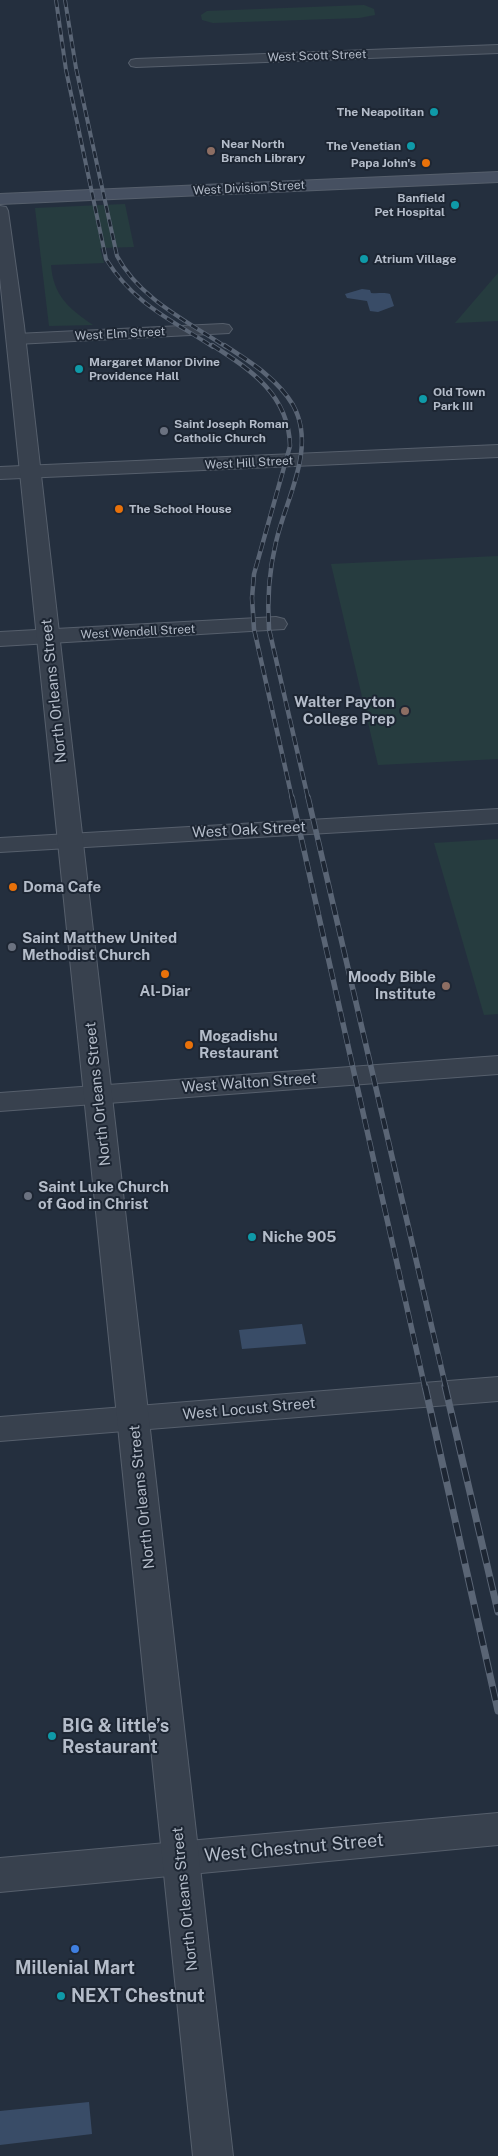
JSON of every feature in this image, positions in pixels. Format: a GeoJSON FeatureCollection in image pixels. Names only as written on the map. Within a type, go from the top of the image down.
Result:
{"type":"FeatureCollection","features":[{"type":"Feature","properties":{"kind":"main road","name":"West Division Street"},"geometry":{"type":"LineString","coordinates":[[0,199],[498,177]]}},
{"type":"Feature","properties":{"kind":"street","name":"West Scott Street"},"geometry":{"type":"LineString","coordinates":[[136,63],[498,49]]}},
{"type":"Feature","properties":{"kind":"street","name":"North Orleans Street"},"geometry":{"type":"LineString","coordinates":[[0,211],[16,338],[213,2156]]}},
{"type":"Feature","properties":{"kind":"street","name":"West Elm Street"},"geometry":{"type":"LineString","coordinates":[[16,338],[224,329]]}},
{"type":"Feature","properties":{"kind":"street","name":"West Hill Street"},"geometry":{"type":"LineString","coordinates":[[0,473],[498,451]]}},
{"type":"Feature","properties":{"kind":"street","name":"West Wendell Street"},"geometry":{"type":"LineString","coordinates":[[0,638],[276,624]]}},
{"type":"Feature","properties":{"kind":"street","name":"West Oak Street"},"geometry":{"type":"LineString","coordinates":[[0,845],[498,816]]}},
{"type":"Feature","properties":{"kind":"street","name":"West Walton Street"},"geometry":{"type":"LineString","coordinates":[[0,1102],[498,1065]]}},
{"type":"Feature","properties":{"kind":"street","name":"West Locust Street"},"geometry":{"type":"LineString","coordinates":[[0,1429],[498,1389]]}},
{"type":"Feature","properties":{"kind":"street","name":"West Chestnut Street"},"geometry":{"type":"LineString","coordinates":[[0,1875],[498,1829]]}},
{"type":"Feature","properties":{"kind":"green space"},"geometry":{"type":"Polygon","coordinates":[[[364,5],[374,9],[375,15],[359,18],[213,23],[202,20],[201,15],[207,11],[364,5]]]}},
{"type":"Feature","properties":{"kind":"green space"},"geometry":{"type":"Polygon","coordinates":[[[125,204],[134,247],[100,248],[104,263],[51,265],[52,276],[59,293],[70,307],[93,325],[49,326],[35,208],[125,204]]]}},
{"type":"Feature","properties":{"kind":"green space"},"geometry":{"type":"Polygon","coordinates":[[[498,273],[498,321],[455,323],[498,273]]]}},
{"type":"Feature","properties":{"kind":"green space"},"geometry":{"type":"Polygon","coordinates":[[[498,556],[498,759],[378,765],[331,564],[498,556]]]}},
{"type":"Feature","properties":{"kind":"green space"},"geometry":{"type":"Polygon","coordinates":[[[498,839],[498,1014],[484,1015],[434,843],[498,839]]]}},
{"type":"Feature","properties":{"kind":"water"},"geometry":{"type":"Polygon","coordinates":[[[362,289],[370,290],[371,293],[390,294],[394,306],[378,312],[370,311],[367,301],[347,298],[345,294],[362,289]]]}},
{"type":"Feature","properties":{"kind":"water"},"geometry":{"type":"Polygon","coordinates":[[[302,1324],[306,1344],[242,1349],[239,1330],[302,1324]]]}},
{"type":"Feature","properties":{"kind":"water"},"geometry":{"type":"Polygon","coordinates":[[[89,2102],[92,2134],[0,2145],[0,2111],[89,2102]]]}},
{"type":"Feature","properties":{"kind":"railway"},"geometry":{"type":"LineString","coordinates":[[56,0],[66,70],[106,259],[128,288],[141,299],[168,319],[213,347]]}},
{"type":"Feature","properties":{"kind":"railway"},"geometry":{"type":"LineString","coordinates":[[65,0],[76,68],[117,256],[138,285],[151,297],[226,347]]}},
{"type":"Feature","properties":{"kind":"railway"},"geometry":{"type":"LineString","coordinates":[[212,345],[254,374],[265,386],[283,412],[288,428],[290,446],[254,574],[252,598],[254,629],[292,798]]}},
{"type":"Feature","properties":{"kind":"railway"},"geometry":{"type":"LineString","coordinates":[[224,345],[271,379],[287,395],[300,421],[302,438],[301,456],[274,553],[269,585],[268,618],[308,798]]}},
{"type":"Feature","properties":{"kind":"railway"},"geometry":{"type":"LineString","coordinates":[[292,797],[425,1388]]}},
{"type":"Feature","properties":{"kind":"railway"},"geometry":{"type":"LineString","coordinates":[[308,797],[446,1388]]}},
{"type":"Feature","properties":{"kind":"railway"},"geometry":{"type":"LineString","coordinates":[[425,1386],[498,1711]]}},
{"type":"Feature","properties":{"kind":"railway"},"geometry":{"type":"LineString","coordinates":[[445,1386],[498,1612]]}},
{"type":"Feature","properties":{"kind":"place","name":"The Neapolitan"},"geometry":{"type":"Point","coordinates":[434,112]}},
{"type":"Feature","properties":{"kind":"place","name":"The Venetian"},"geometry":{"type":"Point","coordinates":[411,146]}},
{"type":"Feature","properties":{"kind":"place","name":"Near North Branch Library"},"geometry":{"type":"Point","coordinates":[211,151]}},
{"type":"Feature","properties":{"kind":"place","name":"Papa John's"},"geometry":{"type":"Point","coordinates":[426,163]}},
{"type":"Feature","properties":{"kind":"place","name":"Banfield Pet Hospital"},"geometry":{"type":"Point","coordinates":[455,205]}},
{"type":"Feature","properties":{"kind":"place","name":"Atrium Village"},"geometry":{"type":"Point","coordinates":[364,259]}},
{"type":"Feature","properties":{"kind":"place","name":"Margaret Manor Divine Providence Hall"},"geometry":{"type":"Point","coordinates":[79,369]}},
{"type":"Feature","properties":{"kind":"place","name":"Old Town Park III"},"geometry":{"type":"Point","coordinates":[423,399]}},
{"type":"Feature","properties":{"kind":"place","name":"Saint Joseph Roman Catholic Church"},"geometry":{"type":"Point","coordinates":[164,431]}},
{"type":"Feature","properties":{"kind":"place","name":"The School House"},"geometry":{"type":"Point","coordinates":[119,509]}},
{"type":"Feature","properties":{"kind":"place","name":"Walter Payton College Prep"},"geometry":{"type":"Point","coordinates":[405,711]}},
{"type":"Feature","properties":{"kind":"place","name":"Doma Cafe"},"geometry":{"type":"Point","coordinates":[13,887]}},
{"type":"Feature","properties":{"kind":"place","name":"Saint Matthew United Methodist Church"},"geometry":{"type":"Point","coordinates":[12,947]}},
{"type":"Feature","properties":{"kind":"place","name":"Al-Diar"},"geometry":{"type":"Point","coordinates":[165,974]}},
{"type":"Feature","properties":{"kind":"place","name":"Moody Bible Institute"},"geometry":{"type":"Point","coordinates":[446,986]}},
{"type":"Feature","properties":{"kind":"place","name":"Mogadishu Restaurant"},"geometry":{"type":"Point","coordinates":[189,1045]}},
{"type":"Feature","properties":{"kind":"place","name":"Saint Luke Church of God in Christ"},"geometry":{"type":"Point","coordinates":[28,1196]}},
{"type":"Feature","properties":{"kind":"place","name":"Niche 905"},"geometry":{"type":"Point","coordinates":[252,1237]}},
{"type":"Feature","properties":{"kind":"place","name":"BIG & little’s Restaurant"},"geometry":{"type":"Point","coordinates":[52,1736]}},
{"type":"Feature","properties":{"kind":"place","name":"Millenial Mart"},"geometry":{"type":"Point","coordinates":[75,1949]}},
{"type":"Feature","properties":{"kind":"place","name":"NEXT Chestnut"},"geometry":{"type":"Point","coordinates":[61,1996]}}]}
